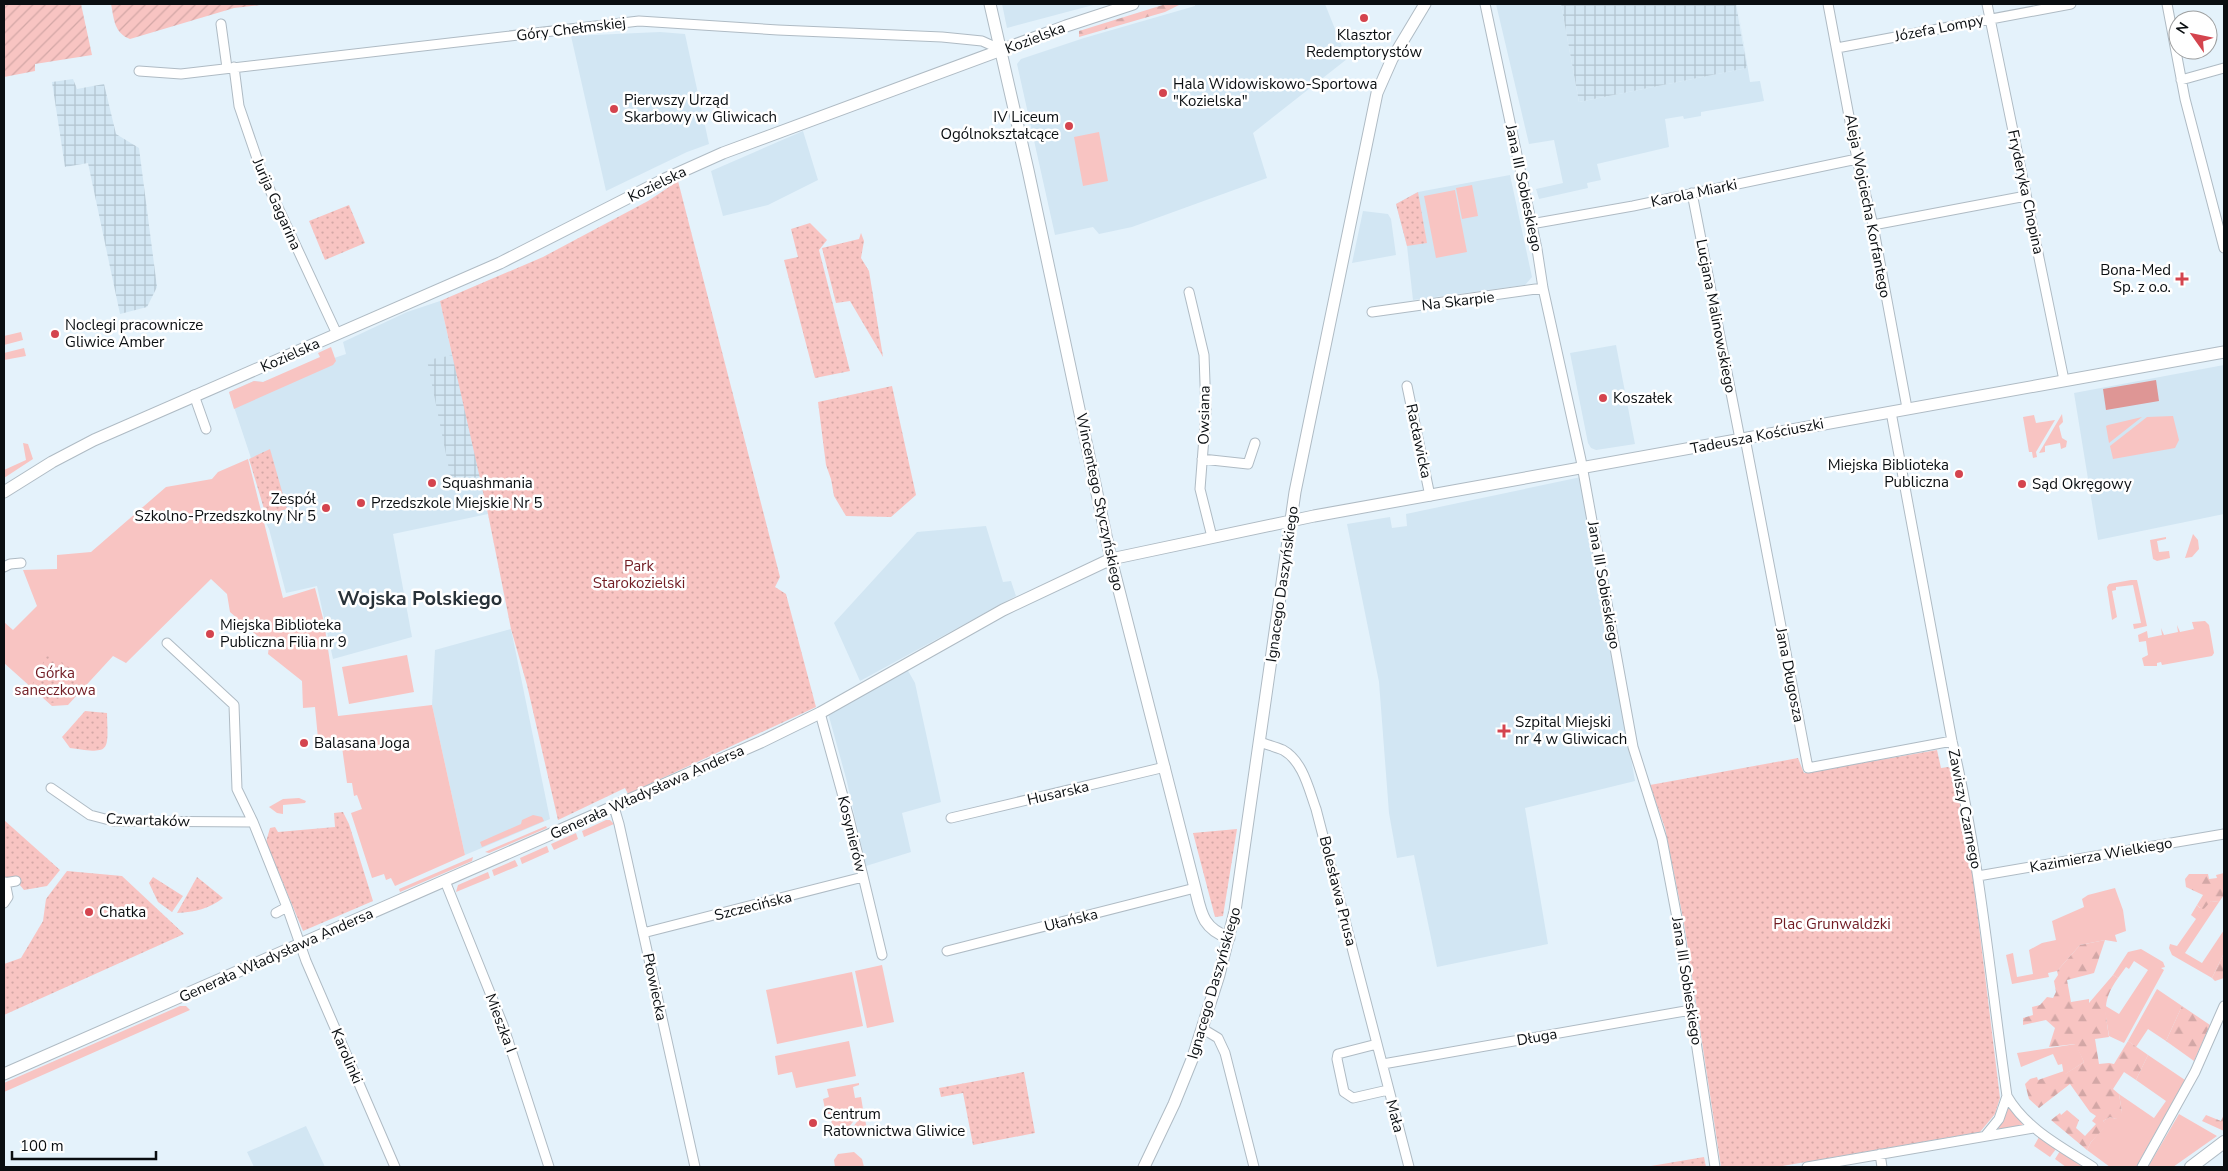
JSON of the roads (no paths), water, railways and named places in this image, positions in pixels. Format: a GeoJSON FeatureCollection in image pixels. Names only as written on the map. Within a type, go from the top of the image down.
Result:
{"type":"FeatureCollection","features":[{"type":"Feature","properties":{"kind":"main road"},"geometry":{"type":"LineString","coordinates":[[2191,1167],[2224,1142]]}},
{"type":"Feature","properties":{"kind":"street","name":"Wincentego Styczyńskiego"},"geometry":{"type":"LineString","coordinates":[[990,4],[1002,50],[1111,559],[1164,767],[1195,888],[1206,923],[1216,932],[1229,938]]}},
{"type":"Feature","properties":{"kind":"street","name":"Kozielska"},"geometry":{"type":"LineString","coordinates":[[4,492],[71,452],[194,395],[536,246],[665,179],[710,158],[1002,50],[1133,4]]}},
{"type":"Feature","properties":{"kind":"street","name":"Ignacego Daszyńskiego"},"geometry":{"type":"LineString","coordinates":[[1144,1167],[1174,1104],[1203,1029],[1229,938],[1239,895],[1290,521],[1312,402],[1377,93],[1392,59],[1425,4]]}},
{"type":"Feature","properties":{"kind":"street","name":"Jana III Sobieskiego"},"geometry":{"type":"LineString","coordinates":[[1485,4],[1582,468],[1633,747],[1662,839],[1678,923],[1715,1167]]}},
{"type":"Feature","properties":{"kind":"street","name":"Aleja Wojciecha Korfantego"},"geometry":{"type":"LineString","coordinates":[[1828,4],[1857,159],[1873,225],[1907,408]]}},
{"type":"Feature","properties":{"kind":"street","name":"Fryderyka Chopina"},"geometry":{"type":"LineString","coordinates":[[1987,4],[2064,380]]}},
{"type":"Feature","properties":{"kind":"street","name":"Józefa Lompy"},"geometry":{"type":"LineString","coordinates":[[1837,48],[2071,4]]}},
{"type":"Feature","properties":{"kind":"street"},"geometry":{"type":"LineString","coordinates":[[2167,4],[2181,80],[2224,248]]}},
{"type":"Feature","properties":{"kind":"street","name":"Góry Chełmskiej"},"geometry":{"type":"LineString","coordinates":[[139,71],[181,74],[639,21],[886,36],[942,37],[982,41],[1002,50]]}},
{"type":"Feature","properties":{"kind":"street","name":"Jurija Gagarina"},"geometry":{"type":"LineString","coordinates":[[221,24],[239,106],[262,173],[337,334]]}},
{"type":"Feature","properties":{"kind":"street"},"geometry":{"type":"LineString","coordinates":[[2181,80],[2224,68]]}},
{"type":"Feature","properties":{"kind":"street","name":"Karola Miarki"},"geometry":{"type":"LineString","coordinates":[[1531,224],[1633,206],[1857,159]]}},
{"type":"Feature","properties":{"kind":"street","name":"Lucjana Malinowskiego"},"geometry":{"type":"LineString","coordinates":[[1692,193],[1742,439]]}},
{"type":"Feature","properties":{"kind":"street"},"geometry":{"type":"LineString","coordinates":[[1873,225],[2026,196]]}},
{"type":"Feature","properties":{"kind":"street","name":"Na Skarpie"},"geometry":{"type":"LineString","coordinates":[[1372,312],[1543,288]]}},
{"type":"Feature","properties":{"kind":"street","name":"Owsiana"},"geometry":{"type":"LineString","coordinates":[[1189,292],[1204,355],[1206,410],[1200,489],[1212,537]]}},
{"type":"Feature","properties":{"kind":"street","name":"Tadeusza Kościuszki"},"geometry":{"type":"LineString","coordinates":[[1290,521],[2224,352]]}},
{"type":"Feature","properties":{"kind":"street","name":"Racławicka"},"geometry":{"type":"LineString","coordinates":[[1407,386],[1430,496]]}},
{"type":"Feature","properties":{"kind":"street"},"geometry":{"type":"LineString","coordinates":[[194,395],[206,429]]}},
{"type":"Feature","properties":{"kind":"street","name":"Zawiszy Czarnego"},"geometry":{"type":"LineString","coordinates":[[1892,412],[1952,741],[1964,787],[1978,876],[2007,1096],[2013,1107],[2034,1128],[2093,1167]]}},
{"type":"Feature","properties":{"kind":"street","name":"Jana Długosza"},"geometry":{"type":"LineString","coordinates":[[1742,439],[1808,768],[1952,741]]}},
{"type":"Feature","properties":{"kind":"street"},"geometry":{"type":"LineString","coordinates":[[1202,459],[1248,464],[1255,443]]}},
{"type":"Feature","properties":{"kind":"street","name":"Generała Władysława Andersa"},"geometry":{"type":"LineString","coordinates":[[4,1074],[761,742],[820,713],[1003,610],[1111,559],[1290,521]]}},
{"type":"Feature","properties":{"kind":"street"},"geometry":{"type":"LineString","coordinates":[[4,566],[21,564]]}},
{"type":"Feature","properties":{"kind":"street"},"geometry":{"type":"LineString","coordinates":[[167,643],[234,705],[237,789],[253,822],[301,945]]}},
{"type":"Feature","properties":{"kind":"street","name":"Kosynierów"},"geometry":{"type":"LineString","coordinates":[[820,713],[850,818],[882,955]]}},
{"type":"Feature","properties":{"kind":"street","name":"Bolesława Prusa"},"geometry":{"type":"LineString","coordinates":[[1260,742],[1290,755],[1305,778],[1322,828],[1383,1064]]}},
{"type":"Feature","properties":{"kind":"street","name":"Husarska"},"geometry":{"type":"LineString","coordinates":[[951,818],[1164,767]]}},
{"type":"Feature","properties":{"kind":"street","name":"Czwartaków"},"geometry":{"type":"LineString","coordinates":[[51,788],[90,815],[106,820],[253,822]]}},
{"type":"Feature","properties":{"kind":"street","name":"Płowiecka"},"geometry":{"type":"LineString","coordinates":[[614,808],[695,1167]]}},
{"type":"Feature","properties":{"kind":"street","name":"Kazimierza Wielkiego"},"geometry":{"type":"LineString","coordinates":[[1978,876],[2224,834]]}},
{"type":"Feature","properties":{"kind":"street","name":"Szczecińska"},"geometry":{"type":"LineString","coordinates":[[643,932],[863,877]]}},
{"type":"Feature","properties":{"kind":"street"},"geometry":{"type":"LineString","coordinates":[[4,903],[8,897],[5,882],[16,881]]}},
{"type":"Feature","properties":{"kind":"street","name":"Mieszka I"},"geometry":{"type":"LineString","coordinates":[[445,881],[503,1025],[550,1167]]}},
{"type":"Feature","properties":{"kind":"street","name":"Ułańska"},"geometry":{"type":"LineString","coordinates":[[947,952],[1195,888]]}},
{"type":"Feature","properties":{"kind":"street"},"geometry":{"type":"LineString","coordinates":[[276,913],[287,907]]}},
{"type":"Feature","properties":{"kind":"street","name":"Karolinki"},"geometry":{"type":"LineString","coordinates":[[301,945],[306,961],[395,1167]]}},
{"type":"Feature","properties":{"kind":"street"},"geometry":{"type":"LineString","coordinates":[[2142,1167],[2191,1080],[2224,1006]]}},
{"type":"Feature","properties":{"kind":"street","name":"Długa"},"geometry":{"type":"LineString","coordinates":[[1383,1064],[1691,1010]]}},
{"type":"Feature","properties":{"kind":"street"},"geometry":{"type":"LineString","coordinates":[[1203,1029],[1218,1038],[1225,1053],[1254,1167]]}},
{"type":"Feature","properties":{"kind":"street"},"geometry":{"type":"LineString","coordinates":[[1377,1044],[1338,1054],[1337,1059],[1344,1092],[1353,1098],[1388,1090]]}},
{"type":"Feature","properties":{"kind":"street","name":"Mała"},"geometry":{"type":"LineString","coordinates":[[1383,1064],[1388,1090],[1409,1167]]}},
{"type":"Feature","properties":{"kind":"street"},"geometry":{"type":"LineString","coordinates":[[1986,1136],[1999,1119],[2007,1096]]}},
{"type":"Feature","properties":{"kind":"street"},"geometry":{"type":"LineString","coordinates":[[1807,1167],[2034,1128]]}},
{"type":"Feature","properties":{"kind":"street"},"geometry":{"type":"LineString","coordinates":[[1880,1154],[1882,1167]]}},
{"type":"Feature","properties":{"kind":"place","name":"Klasztor Redemptorystów"},"geometry":{"type":"Point","coordinates":[1364,18]}},
{"type":"Feature","properties":{"kind":"place","name":"Hala Widowiskowo-Sportowa \"Kozielska\""},"geometry":{"type":"Point","coordinates":[1163,93]}},
{"type":"Feature","properties":{"kind":"place","name":"Pierwszy Urząd Skarbowy w Gliwicach"},"geometry":{"type":"Point","coordinates":[614,109]}},
{"type":"Feature","properties":{"kind":"place","name":"IV Liceum Ogólnokształcące"},"geometry":{"type":"Point","coordinates":[1069,126]}},
{"type":"Feature","properties":{"kind":"place","name":"Bona-Med Sp. z o.o."},"geometry":{"type":"Point","coordinates":[2182,279]}},
{"type":"Feature","properties":{"kind":"place","name":"Noclegi pracownicze Gliwice Amber"},"geometry":{"type":"Point","coordinates":[55,334]}},
{"type":"Feature","properties":{"kind":"place","name":"Koszałek"},"geometry":{"type":"Point","coordinates":[1603,398]}},
{"type":"Feature","properties":{"kind":"place","name":"Miejska Biblioteka Publiczna"},"geometry":{"type":"Point","coordinates":[1959,474]}},
{"type":"Feature","properties":{"kind":"place","name":"Squashmania"},"geometry":{"type":"Point","coordinates":[432,483]}},
{"type":"Feature","properties":{"kind":"place","name":"Sąd Okręgowy"},"geometry":{"type":"Point","coordinates":[2022,484]}},
{"type":"Feature","properties":{"kind":"place","name":"Przedszkole Miejskie Nr 5"},"geometry":{"type":"Point","coordinates":[361,503]}},
{"type":"Feature","properties":{"kind":"place","name":"Zespół Szkolno-Przedszkolny Nr 5"},"geometry":{"type":"Point","coordinates":[326,508]}},
{"type":"Feature","properties":{"kind":"place","name":"Miejska Biblioteka Publiczna Filia nr 9"},"geometry":{"type":"Point","coordinates":[210,634]}},
{"type":"Feature","properties":{"kind":"place","name":"Szpital Miejski nr 4 w Gliwicach"},"geometry":{"type":"Point","coordinates":[1504,731]}},
{"type":"Feature","properties":{"kind":"place","name":"Balasana Joga"},"geometry":{"type":"Point","coordinates":[304,743]}},
{"type":"Feature","properties":{"kind":"place","name":"Chatka"},"geometry":{"type":"Point","coordinates":[89,912]}},
{"type":"Feature","properties":{"kind":"place","name":"Centrum Ratownictwa Gliwice"},"geometry":{"type":"Point","coordinates":[813,1123]}},
{"type":"Feature","properties":{"kind":"district","name":"Wojska Polskiego"},"geometry":{"type":"Point","coordinates":[420,598]}},
{"type":"Feature","properties":{"kind":"park label","name":"Park Starokozielski"},"geometry":{"type":"Point","coordinates":[639,574]}},
{"type":"Feature","properties":{"kind":"park label","name":"Górka saneczkowa"},"geometry":{"type":"Point","coordinates":[55,682]}},
{"type":"Feature","properties":{"kind":"park label","name":"Plac Grunwaldzki"},"geometry":{"type":"Point","coordinates":[1832,924]}}]}
